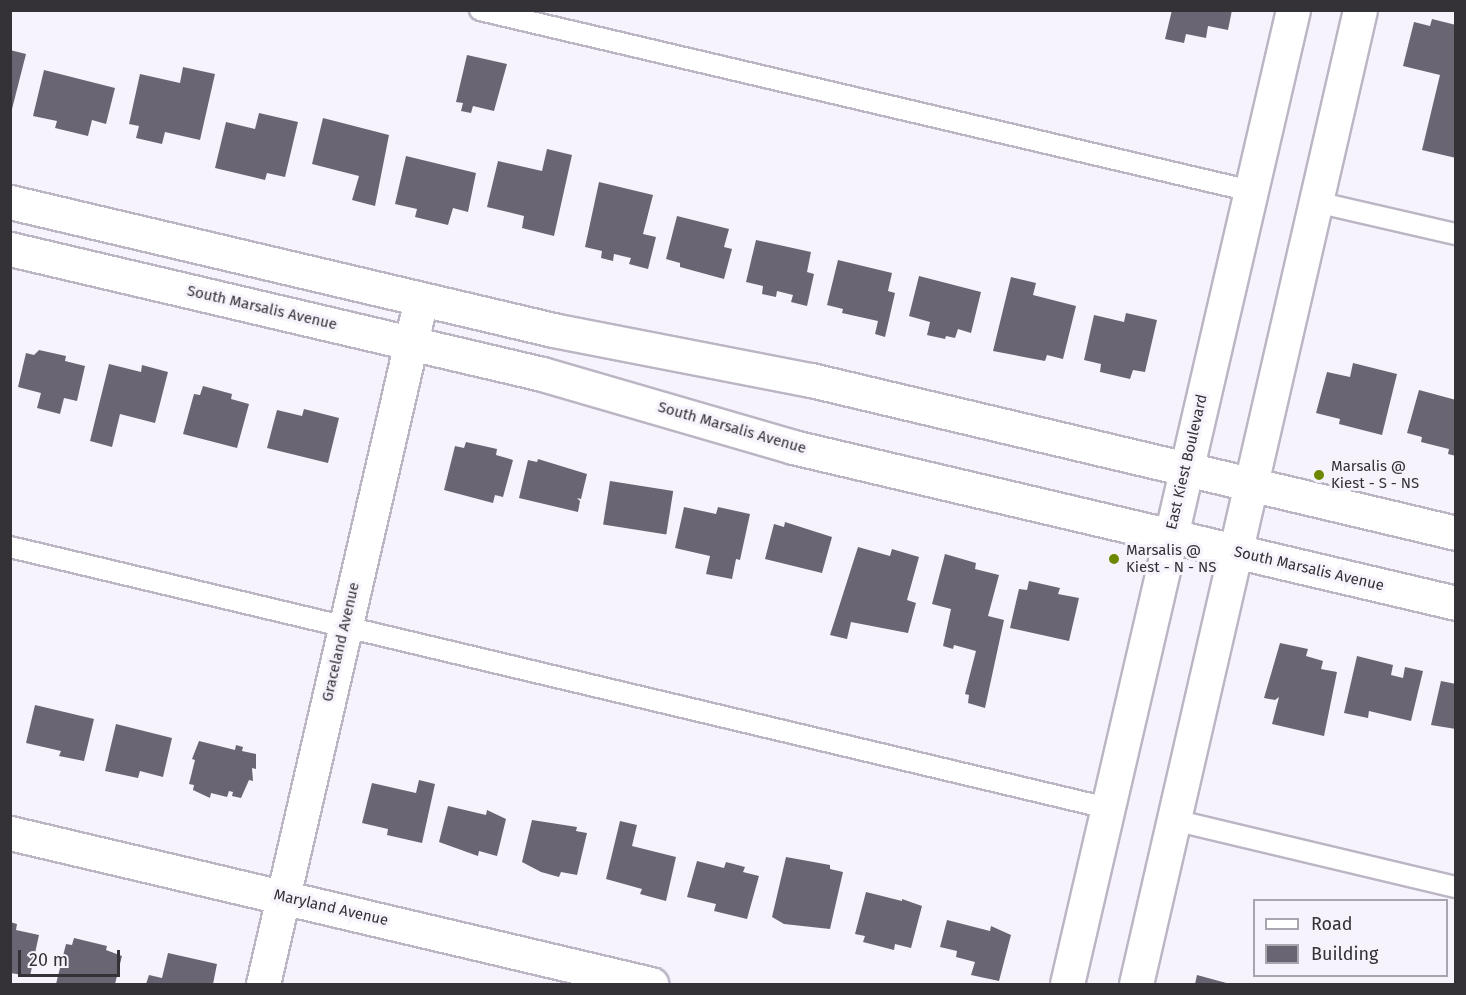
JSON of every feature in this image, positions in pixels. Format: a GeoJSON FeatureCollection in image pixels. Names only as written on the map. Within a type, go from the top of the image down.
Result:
{"type":"FeatureCollection","features":[{"type":"Feature","properties":{"kind":"main road","name":"East Kiest Boulevard"},"geometry":{"type":"LineString","coordinates":[[1067,984],[1293,10]]}},
{"type":"Feature","properties":{"kind":"main road"},"geometry":{"type":"LineString","coordinates":[[1136,984],[1360,10]]}},
{"type":"Feature","properties":{"kind":"main road"},"geometry":{"type":"LineString","coordinates":[[10,202],[553,330],[811,380],[1455,533]]}},
{"type":"Feature","properties":{"kind":"main road","name":"South Marsalis Avenue"},"geometry":{"type":"LineString","coordinates":[[10,249],[542,374],[794,447],[1455,603]]}},
{"type":"Feature","properties":{"kind":"main road","name":"Graceland Avenue"},"geometry":{"type":"LineString","coordinates":[[263,984],[343,628],[421,299]]}},
{"type":"Feature","properties":{"kind":"main road","name":"Maryland Avenue"},"geometry":{"type":"LineString","coordinates":[[10,833],[651,984]]}},
{"type":"Feature","properties":{"kind":"lane"},"geometry":{"type":"LineString","coordinates":[[480,10],[1251,191]]}},
{"type":"Feature","properties":{"kind":"lane"},"geometry":{"type":"LineString","coordinates":[[1316,202],[1455,234]]}},
{"type":"Feature","properties":{"kind":"lane"},"geometry":{"type":"LineString","coordinates":[[10,546],[343,628],[1107,808]]}},
{"type":"Feature","properties":{"kind":"lane"},"geometry":{"type":"LineString","coordinates":[[1174,820],[1455,887]]}},
{"type":"Feature","properties":{"kind":"building"},"geometry":{"type":"Polygon","coordinates":[[[1172,10],[1232,10],[1228,30],[1208,26],[1206,38],[1186,34],[1184,43],[1165,39],[1172,10]]]}},
{"type":"Feature","properties":{"kind":"building"},"geometry":{"type":"Polygon","coordinates":[[[1432,19],[1456,25],[1456,158],[1422,150],[1440,75],[1403,66],[1414,22],[1430,26],[1432,19]]]}},
{"type":"Feature","properties":{"kind":"building"},"geometry":{"type":"Polygon","coordinates":[[[10,50],[26,54],[12,109],[10,109],[10,50]]]}},
{"type":"Feature","properties":{"kind":"building"},"geometry":{"type":"Polygon","coordinates":[[[467,55],[507,64],[494,111],[473,106],[471,113],[461,111],[463,103],[456,102],[467,55]]]}},
{"type":"Feature","properties":{"kind":"building"},"geometry":{"type":"Polygon","coordinates":[[[183,67],[215,74],[200,140],[165,132],[162,144],[136,138],[139,126],[129,124],[140,74],[180,83],[183,67]]]}},
{"type":"Feature","properties":{"kind":"building"},"geometry":{"type":"Polygon","coordinates":[[[44,70],[115,88],[106,124],[92,120],[88,136],[55,128],[57,121],[33,116],[44,70]]]}},
{"type":"Feature","properties":{"kind":"building"},"geometry":{"type":"Polygon","coordinates":[[[259,113],[298,122],[285,177],[267,173],[265,180],[215,168],[226,122],[255,129],[259,113]]]}},
{"type":"Feature","properties":{"kind":"building"},"geometry":{"type":"Polygon","coordinates":[[[323,118],[389,135],[375,206],[352,200],[359,176],[312,164],[323,118]]]}},
{"type":"Feature","properties":{"kind":"building"},"geometry":{"type":"Polygon","coordinates":[[[547,149],[572,155],[554,236],[522,228],[524,216],[487,207],[498,161],[542,171],[547,149]]]}},
{"type":"Feature","properties":{"kind":"building"},"geometry":{"type":"Polygon","coordinates":[[[406,156],[476,173],[468,212],[453,208],[448,225],[415,217],[417,209],[395,204],[406,156]]]}},
{"type":"Feature","properties":{"kind":"building"},"geometry":{"type":"Polygon","coordinates":[[[599,182],[653,195],[643,234],[656,237],[648,269],[629,264],[631,258],[614,254],[613,261],[601,258],[602,251],[585,247],[599,182]]]}},
{"type":"Feature","properties":{"kind":"building"},"geometry":{"type":"Polygon","coordinates":[[[677,216],[729,229],[724,247],[732,249],[724,279],[680,267],[680,263],[666,259],[677,216]]]}},
{"type":"Feature","properties":{"kind":"building"},"geometry":{"type":"Polygon","coordinates":[[[756,240],[811,252],[807,272],[814,274],[807,306],[791,302],[793,295],[777,291],[776,297],[762,294],[763,286],[746,282],[756,240]]]}},
{"type":"Feature","properties":{"kind":"building"},"geometry":{"type":"Polygon","coordinates":[[[838,260],[892,273],[888,291],[895,293],[885,337],[875,334],[878,321],[842,313],[843,309],[827,305],[838,260]]]}},
{"type":"Feature","properties":{"kind":"building"},"geometry":{"type":"Polygon","coordinates":[[[919,276],[981,292],[971,333],[958,329],[955,338],[946,336],[945,339],[927,335],[930,322],[909,316],[919,276]]]}},
{"type":"Feature","properties":{"kind":"building"},"geometry":{"type":"Polygon","coordinates":[[[1011,277],[1036,283],[1033,295],[1076,306],[1063,359],[1047,355],[1045,361],[993,351],[1011,277]]]}},
{"type":"Feature","properties":{"kind":"building"},"geometry":{"type":"Polygon","coordinates":[[[1126,313],[1157,320],[1145,372],[1133,370],[1130,379],[1100,372],[1101,364],[1084,360],[1094,315],[1124,322],[1126,313]]]}},
{"type":"Feature","properties":{"kind":"building"},"geometry":{"type":"Polygon","coordinates":[[[39,350],[66,356],[65,361],[85,366],[77,401],[64,398],[60,414],[37,408],[41,393],[18,387],[26,353],[34,355],[39,350]]]}},
{"type":"Feature","properties":{"kind":"building"},"geometry":{"type":"Polygon","coordinates":[[[1353,363],[1397,374],[1382,435],[1339,424],[1340,419],[1316,413],[1327,372],[1350,377],[1353,363]]]}},
{"type":"Feature","properties":{"kind":"building"},"geometry":{"type":"Polygon","coordinates":[[[109,364],[141,372],[142,365],[168,372],[155,423],[120,414],[112,447],[90,441],[109,364]]]}},
{"type":"Feature","properties":{"kind":"building"},"geometry":{"type":"Polygon","coordinates":[[[203,386],[232,394],[231,399],[249,404],[237,448],[183,434],[194,394],[200,395],[203,386]]]}},
{"type":"Feature","properties":{"kind":"building"},"geometry":{"type":"Polygon","coordinates":[[[1419,390],[1456,400],[1456,456],[1448,454],[1449,449],[1421,442],[1422,437],[1407,433],[1419,390]]]}},
{"type":"Feature","properties":{"kind":"building"},"geometry":{"type":"Polygon","coordinates":[[[304,409],[339,418],[328,463],[267,448],[277,410],[302,416],[304,409]]]}},
{"type":"Feature","properties":{"kind":"building"},"geometry":{"type":"Polygon","coordinates":[[[466,442],[497,449],[496,455],[513,460],[503,497],[495,495],[493,503],[444,490],[455,446],[464,448],[466,442]]]}},
{"type":"Feature","properties":{"kind":"building"},"geometry":{"type":"Polygon","coordinates":[[[538,459],[587,474],[581,499],[577,498],[580,501],[578,512],[519,498],[528,460],[537,462],[538,459]]]}},
{"type":"Feature","properties":{"kind":"building"},"geometry":{"type":"Polygon","coordinates":[[[610,481],[673,491],[666,534],[603,524],[610,481]]]}},
{"type":"Feature","properties":{"kind":"building"},"geometry":{"type":"Polygon","coordinates":[[[684,507],[716,514],[718,507],[750,514],[740,560],[736,559],[732,579],[706,574],[710,556],[675,548],[684,507]]]}},
{"type":"Feature","properties":{"kind":"building"},"geometry":{"type":"Polygon","coordinates":[[[785,522],[832,537],[822,573],[765,559],[774,524],[784,527],[785,522]]]}},
{"type":"Feature","properties":{"kind":"building"},"geometry":{"type":"Polygon","coordinates":[[[858,547],[890,556],[892,549],[919,557],[907,600],[916,603],[908,633],[851,622],[847,639],[830,635],[858,547]]]}},
{"type":"Feature","properties":{"kind":"building"},"geometry":{"type":"Polygon","coordinates":[[[945,554],[976,563],[975,569],[999,575],[988,616],[1004,620],[985,708],[968,703],[969,695],[965,694],[976,651],[954,645],[953,649],[943,646],[951,609],[932,604],[945,554]]]}},
{"type":"Feature","properties":{"kind":"building"},"geometry":{"type":"Polygon","coordinates":[[[1029,581],[1060,588],[1058,594],[1079,598],[1069,641],[1010,628],[1019,589],[1027,590],[1029,581]]]}},
{"type":"Feature","properties":{"kind":"building"},"geometry":{"type":"Polygon","coordinates":[[[1280,643],[1308,649],[1306,656],[1323,661],[1321,669],[1337,672],[1324,736],[1272,724],[1279,697],[1275,700],[1264,698],[1280,643]]]}},
{"type":"Feature","properties":{"kind":"building"},"geometry":{"type":"Polygon","coordinates":[[[1357,656],[1393,665],[1391,675],[1403,678],[1405,667],[1423,671],[1411,721],[1369,711],[1368,718],[1344,713],[1357,656]]]}},
{"type":"Feature","properties":{"kind":"building"},"geometry":{"type":"Polygon","coordinates":[[[1441,681],[1456,684],[1456,729],[1431,725],[1441,681]]]}},
{"type":"Feature","properties":{"kind":"building"},"geometry":{"type":"Polygon","coordinates":[[[35,705],[94,719],[84,761],[59,756],[61,751],[26,743],[35,705]]]}},
{"type":"Feature","properties":{"kind":"building"},"geometry":{"type":"Polygon","coordinates":[[[116,724],[172,738],[163,777],[140,771],[138,778],[105,771],[116,724]]]}},
{"type":"Feature","properties":{"kind":"building"},"geometry":{"type":"Polygon","coordinates":[[[199,741],[235,750],[236,745],[243,747],[242,751],[256,754],[256,769],[252,768],[253,781],[249,780],[241,798],[232,796],[233,792],[229,791],[227,797],[211,793],[210,798],[193,790],[194,785],[189,784],[195,760],[192,759],[199,741]]]}},
{"type":"Feature","properties":{"kind":"building"},"geometry":{"type":"Polygon","coordinates":[[[419,780],[435,784],[422,843],[387,835],[388,829],[362,823],[372,783],[416,793],[419,780]]]}},
{"type":"Feature","properties":{"kind":"building"},"geometry":{"type":"Polygon","coordinates":[[[448,806],[486,815],[487,810],[506,819],[497,856],[479,851],[478,856],[439,842],[448,806]]]}},
{"type":"Feature","properties":{"kind":"building"},"geometry":{"type":"Polygon","coordinates":[[[532,820],[577,827],[576,831],[587,833],[577,875],[561,872],[559,877],[541,872],[522,862],[532,820]]]}},
{"type":"Feature","properties":{"kind":"building"},"geometry":{"type":"Polygon","coordinates":[[[620,821],[637,825],[632,846],[676,857],[666,901],[640,894],[642,889],[606,879],[620,821]]]}},
{"type":"Feature","properties":{"kind":"building"},"geometry":{"type":"Polygon","coordinates":[[[786,857],[830,865],[830,869],[843,872],[830,929],[784,924],[772,917],[786,857]]]}},
{"type":"Feature","properties":{"kind":"building"},"geometry":{"type":"Polygon","coordinates":[[[697,861],[724,868],[726,862],[745,867],[743,872],[759,876],[747,919],[714,911],[716,904],[687,897],[697,861]]]}},
{"type":"Feature","properties":{"kind":"building"},"geometry":{"type":"Polygon","coordinates":[[[866,892],[902,901],[902,899],[922,906],[911,948],[895,944],[894,950],[863,942],[865,936],[855,934],[866,892]]]}},
{"type":"Feature","properties":{"kind":"building"},"geometry":{"type":"Polygon","coordinates":[[[947,920],[990,931],[991,926],[1011,935],[999,981],[971,975],[975,962],[956,957],[957,951],[940,947],[947,920]]]}},
{"type":"Feature","properties":{"kind":"building"},"geometry":{"type":"Polygon","coordinates":[[[10,922],[17,924],[16,930],[39,935],[30,976],[10,973],[10,922]]]}},
{"type":"Feature","properties":{"kind":"building"},"geometry":{"type":"Polygon","coordinates":[[[74,938],[107,946],[106,950],[122,956],[115,984],[56,984],[66,944],[72,945],[74,938]]]}},
{"type":"Feature","properties":{"kind":"building"},"geometry":{"type":"Polygon","coordinates":[[[168,953],[217,964],[213,984],[146,984],[149,975],[162,978],[168,953]]]}},
{"type":"Feature","properties":{"kind":"building"},"geometry":{"type":"Polygon","coordinates":[[[1197,975],[1230,984],[1195,984],[1197,975]]]}},
{"type":"Feature","properties":{"kind":"place","name":"Marsalis @ Kiest - S - NS"},"geometry":{"type":"Point","coordinates":[1319,475]}},
{"type":"Feature","properties":{"kind":"place","name":"Marsalis @ Kiest - N - NS"},"geometry":{"type":"Point","coordinates":[1114,559]}}]}
